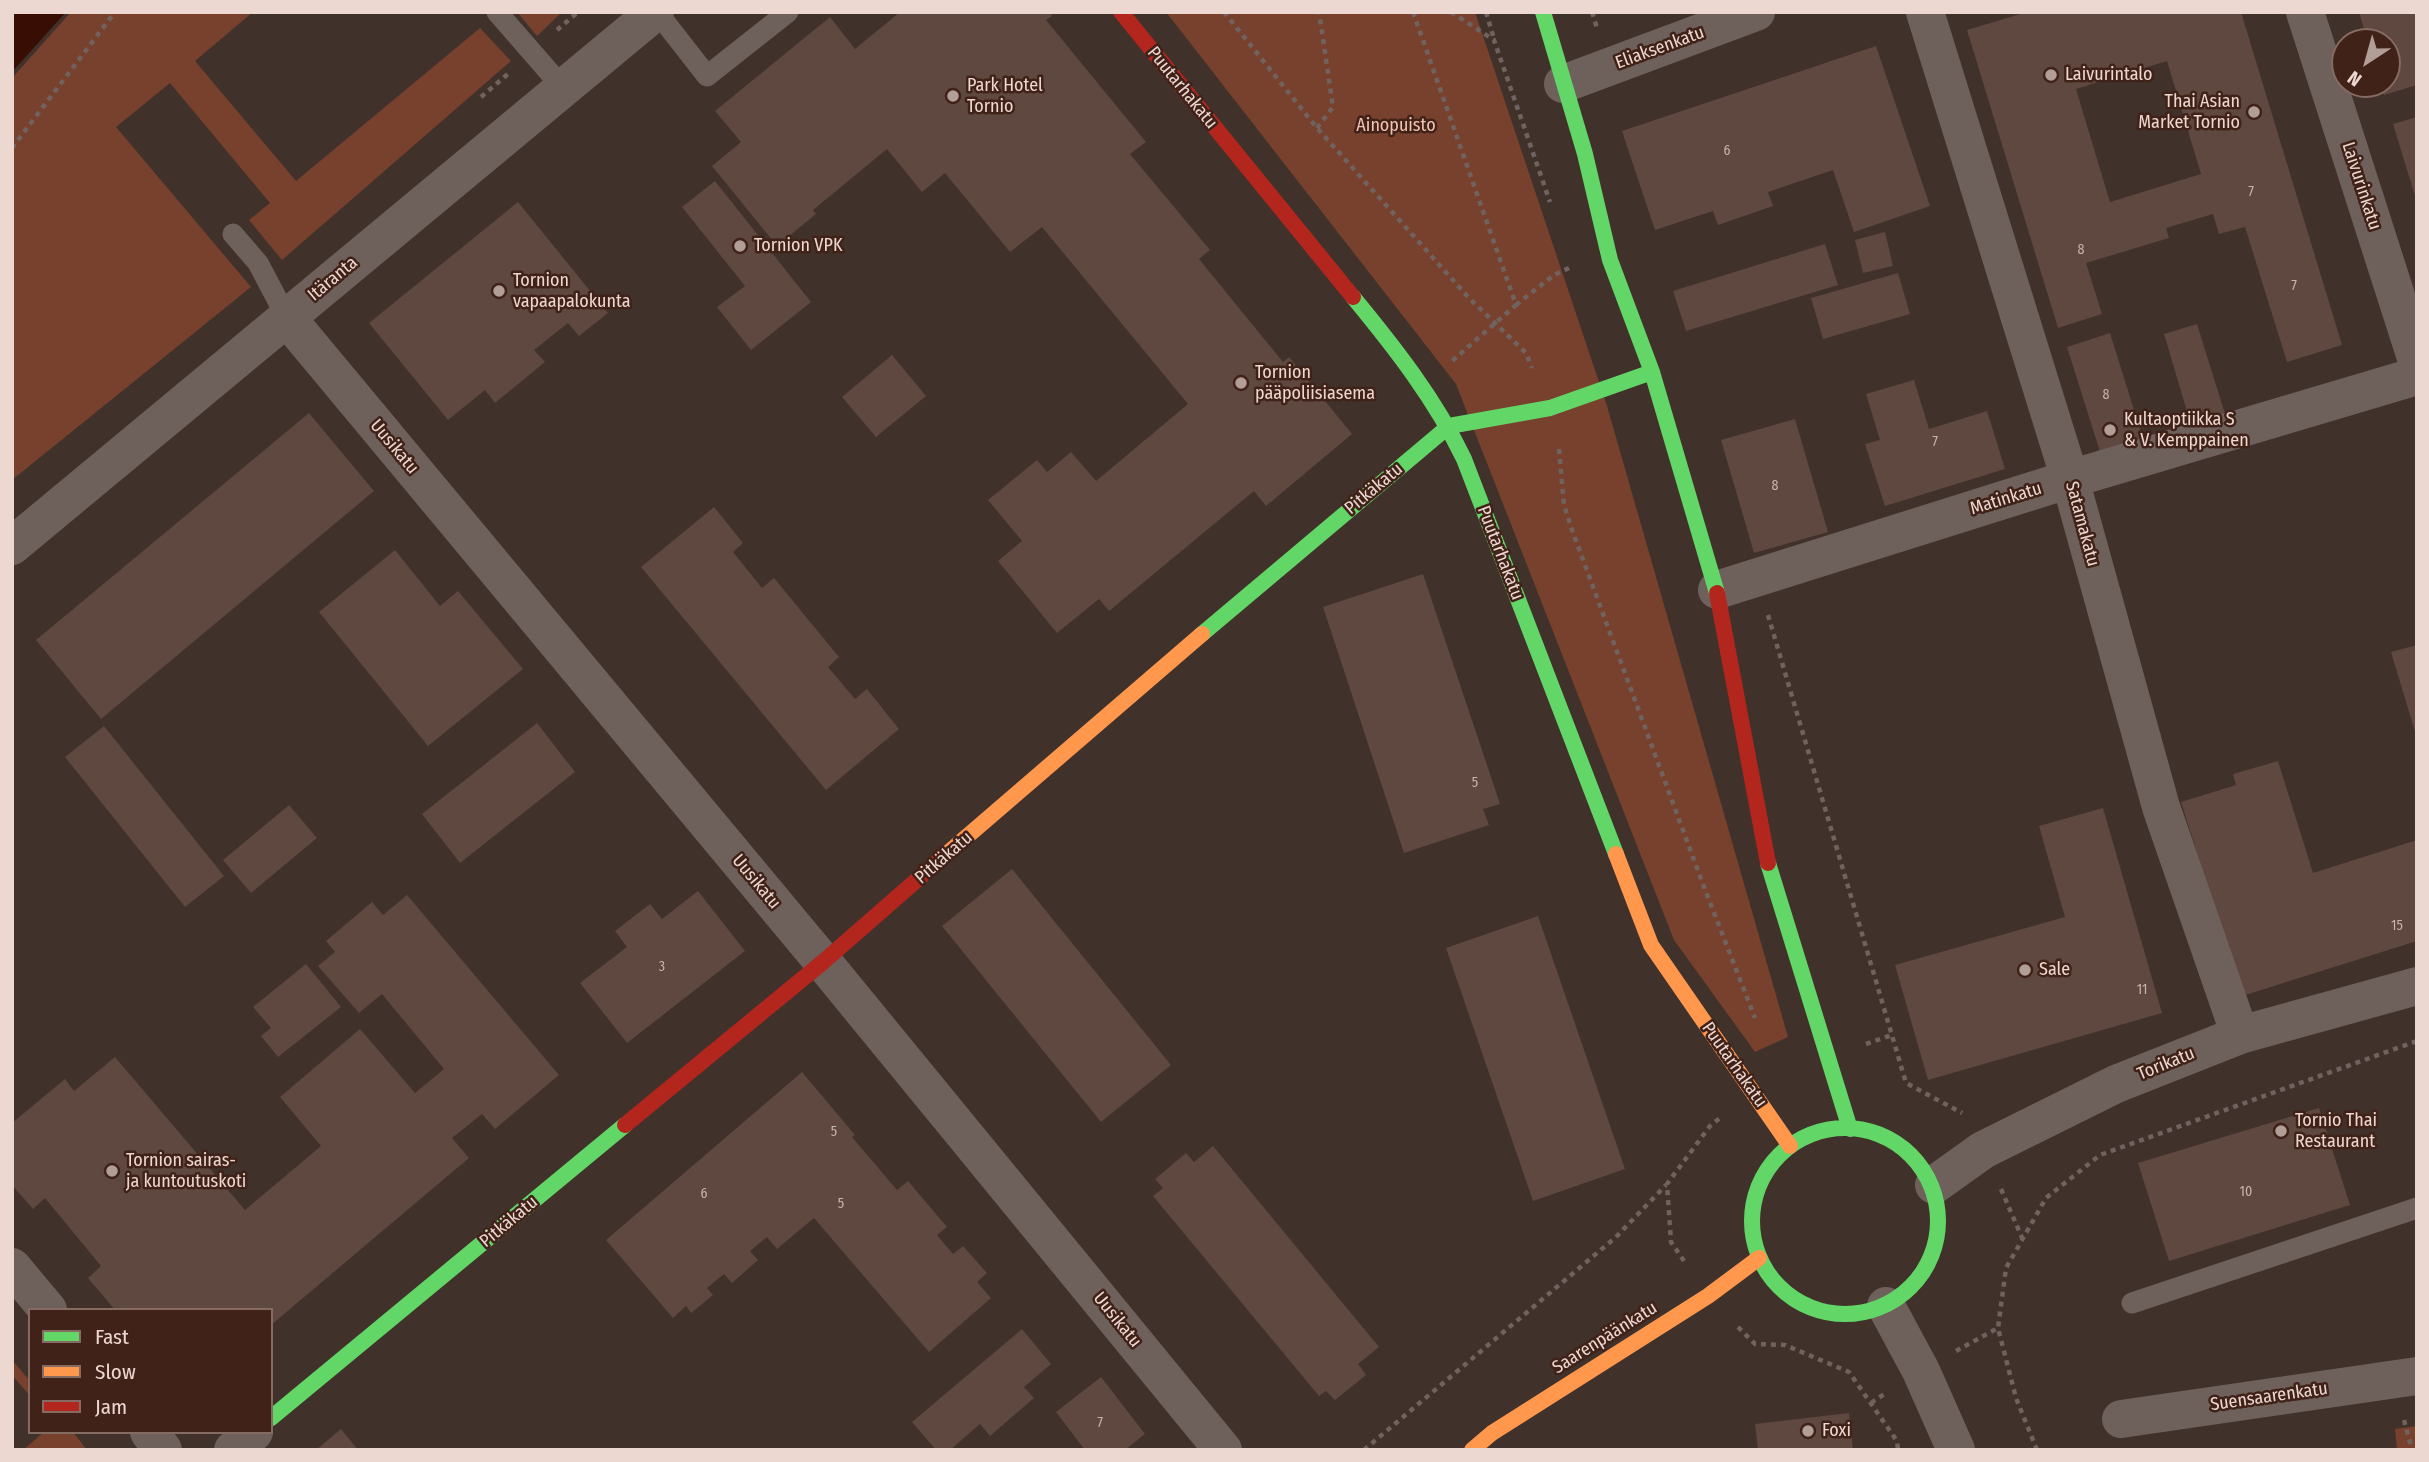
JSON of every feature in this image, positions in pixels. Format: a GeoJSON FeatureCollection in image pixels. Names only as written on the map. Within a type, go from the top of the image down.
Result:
{"type":"FeatureCollection","features":[{"type":"Feature","properties":{"kind":"street","name":"Itäranta"},"geometry":{"type":"LineString","coordinates":[[12,546],[656,12]]}},
{"type":"Feature","properties":{"kind":"street","name":"Puutarhakatu"},"geometry":{"type":"LineString","coordinates":[[1121,12],[1391,344],[1422,384],[1449,426],[1651,945],[1790,1146]]}},
{"type":"Feature","properties":{"kind":"street"},"geometry":{"type":"LineString","coordinates":[[1543,12],[1585,154],[1610,260],[1652,372],[1717,590],[1770,876],[1850,1129]]}},
{"type":"Feature","properties":{"kind":"street","name":"Eliaksenkatu"},"geometry":{"type":"LineString","coordinates":[[1563,84],[1756,12]]}},
{"type":"Feature","properties":{"kind":"street","name":"Satamakatu"},"geometry":{"type":"LineString","coordinates":[[1925,12],[2070,479],[2161,807],[2240,1035]]}},
{"type":"Feature","properties":{"kind":"street","name":"Laivurinkatu"},"geometry":{"type":"LineString","coordinates":[[2305,12],[2417,360]]}},
{"type":"Feature","properties":{"kind":"street","name":"Uusikatu"},"geometry":{"type":"LineString","coordinates":[[287,318],[823,962],[1223,1450]]}},
{"type":"Feature","properties":{"kind":"street"},"geometry":{"type":"LineString","coordinates":[[1449,426],[1550,408],[1652,372]]}},
{"type":"Feature","properties":{"kind":"street","name":"Matinkatu"},"geometry":{"type":"LineString","coordinates":[[1717,590],[2070,479],[2417,376]]}},
{"type":"Feature","properties":{"kind":"street","name":"Pitkäkatu"},"geometry":{"type":"LineString","coordinates":[[273,1416],[823,962],[1113,709],[1449,426]]}},
{"type":"Feature","properties":{"kind":"street","name":"Torikatu"},"geometry":{"type":"LineString","coordinates":[[1934,1185],[1983,1150],[2116,1084],[2240,1035],[2417,986]]}},
{"type":"Feature","properties":{"kind":"street"},"geometry":{"type":"LineString","coordinates":[[1850,1129],[1880,1135],[1907,1152],[1934,1185],[1937,1235],[1928,1264],[1910,1288],[1885,1306],[1857,1314],[1827,1313],[1798,1302],[1775,1283],[1759,1258],[1752,1228],[1755,1196],[1768,1168],[1790,1146],[1819,1132],[1850,1129]]}},
{"type":"Feature","properties":{"kind":"street","name":"Saarenpäänkatu"},"geometry":{"type":"LineString","coordinates":[[1472,1450],[1492,1433],[1708,1296],[1759,1258]]}},
{"type":"Feature","properties":{"kind":"street"},"geometry":{"type":"LineString","coordinates":[[12,1267],[46,1308]]}},
{"type":"Feature","properties":{"kind":"street"},"geometry":{"type":"LineString","coordinates":[[1885,1306],[1921,1371],[1956,1450]]}},
{"type":"Feature","properties":{"kind":"street","name":"Suensaarenkatu"},"geometry":{"type":"LineString","coordinates":[[2121,1419],[2409,1393]]}},
{"type":"Feature","properties":{"kind":"street"},"geometry":{"type":"LineString","coordinates":[[151,1434],[163,1450]]}},
{"type":"Feature","properties":{"kind":"street"},"geometry":{"type":"LineString","coordinates":[[233,1450],[252,1434]]}},
{"type":"Feature","properties":{"kind":"lane"},"geometry":{"type":"LineString","coordinates":[[498,12],[564,89]]}},
{"type":"Feature","properties":{"kind":"lane"},"geometry":{"type":"LineString","coordinates":[[656,12],[707,76],[788,12]]}},
{"type":"Feature","properties":{"kind":"lane"},"geometry":{"type":"LineString","coordinates":[[233,234],[258,263],[287,318]]}},
{"type":"Feature","properties":{"kind":"lane"},"geometry":{"type":"LineString","coordinates":[[2132,1303],[2417,1208]]}},
{"type":"Feature","properties":{"kind":"path"},"geometry":{"type":"LineString","coordinates":[[12,148],[115,12]]}},
{"type":"Feature","properties":{"kind":"path"},"geometry":{"type":"LineString","coordinates":[[1317,128],[1333,107],[1319,12]]}},
{"type":"Feature","properties":{"kind":"path"},"geometry":{"type":"LineString","coordinates":[[1413,12],[1516,305],[1495,324]]}},
{"type":"Feature","properties":{"kind":"path"},"geometry":{"type":"LineString","coordinates":[[1451,12],[1494,40]]}},
{"type":"Feature","properties":{"kind":"path"},"geometry":{"type":"LineString","coordinates":[[1486,12],[1551,204]]}},
{"type":"Feature","properties":{"kind":"path"},"geometry":{"type":"LineString","coordinates":[[1568,255],[1573,268]]}},
{"type":"Feature","properties":{"kind":"path"},"geometry":{"type":"LineString","coordinates":[[1704,887],[1758,1025]]}},
{"type":"Feature","properties":{"kind":"path"},"geometry":{"type":"LineString","coordinates":[[2037,1450],[2016,1398],[1998,1328],[2006,1268],[2046,1198],[2100,1155],[2417,1041]]}},
{"type":"Feature","properties":{"kind":"path"},"geometry":{"type":"LineString","coordinates":[[1983,1150],[2023,1240]]}},
{"type":"Feature","properties":{"kind":"path"},"geometry":{"type":"LineString","coordinates":[[1364,1450],[1616,1237],[1667,1184]]}},
{"type":"Feature","properties":{"kind":"path"},"geometry":{"type":"LineString","coordinates":[[2409,1393],[2412,1450]]}},
{"type":"Feature","properties":{"kind":"path"},"geometry":{"type":"LineString","coordinates":[[1897,1441],[1898,1450]]}},
{"type":"Feature","properties":{"kind":"green space"},"geometry":{"type":"Polygon","coordinates":[[[71,12],[253,12],[195,61],[296,181],[480,28],[511,61],[282,260],[249,220],[270,203],[170,83],[116,127],[251,287],[12,480],[12,78],[71,12]]]}},
{"type":"Feature","properties":{"kind":"green space"},"geometry":{"type":"Polygon","coordinates":[[[517,12],[562,12],[537,36],[517,12]]]}},
{"type":"Feature","properties":{"kind":"green space","name":"Ainopuisto"},"geometry":{"type":"Polygon","coordinates":[[[1166,12],[1475,12],[1607,406],[1788,1037],[1755,1052],[1674,940],[1456,384],[1166,12]]]}},
{"type":"Feature","properties":{"kind":"green space"},"geometry":{"type":"Polygon","coordinates":[[[12,1360],[28,1379],[28,1394],[12,1375],[12,1360]]]}},
{"type":"Feature","properties":{"kind":"green space"},"geometry":{"type":"Polygon","coordinates":[[[2417,1426],[2417,1450],[2397,1450],[2395,1429],[2417,1426]]]}},
{"type":"Feature","properties":{"kind":"green space"},"geometry":{"type":"Polygon","coordinates":[[[42,1434],[75,1434],[87,1450],[23,1450],[42,1434]]]}},
{"type":"Feature","properties":{"kind":"shaded area"},"geometry":{"type":"Polygon","coordinates":[[[12,12],[66,12],[12,72],[12,12]]]}},
{"type":"Feature","properties":{"kind":"building"},"geometry":{"type":"Polygon","coordinates":[[[900,12],[1049,12],[1052,16],[1046,20],[1146,142],[1130,154],[1210,250],[1199,259],[1283,362],[1289,357],[1352,434],[1266,506],[1254,491],[1109,611],[1099,599],[1057,633],[998,561],[1022,541],[988,500],[1037,460],[1047,472],[1071,452],[1096,481],[1188,404],[1042,227],[1010,252],[945,173],[922,192],[887,149],[813,210],[816,214],[777,246],[712,166],[741,142],[715,111],[830,17],[855,49],[900,12]]]}},
{"type":"Feature","properties":{"kind":"building"},"geometry":{"type":"Polygon","coordinates":[[[2027,12],[2241,12],[2342,345],[2287,362],[2245,227],[2219,234],[2213,214],[2166,228],[2169,238],[2086,263],[2102,314],[2058,328],[1967,30],[2027,12]],[[2167,61],[2076,89],[2110,202],[2201,174],[2167,61]]]}},
{"type":"Feature","properties":{"kind":"building"},"geometry":{"type":"Polygon","coordinates":[[[2359,12],[2417,12],[2417,85],[2401,90],[2401,28],[2364,28],[2359,12]]]}},
{"type":"Feature","properties":{"kind":"building"},"geometry":{"type":"Polygon","coordinates":[[[1876,46],[1930,206],[1854,232],[1833,170],[1768,192],[1773,206],[1718,225],[1713,211],[1655,230],[1622,131],[1876,46]]]}},
{"type":"Feature","properties":{"kind":"building"},"geometry":{"type":"Polygon","coordinates":[[[2417,117],[2417,199],[2416,199],[2393,124],[2417,117]]]}},
{"type":"Feature","properties":{"kind":"building","name":"Tornion VPK"},"geometry":{"type":"Polygon","coordinates":[[[715,181],[811,302],[751,350],[717,307],[745,286],[682,207],[715,181]]]}},
{"type":"Feature","properties":{"kind":"building","name":"Tornion vapaapalokunta"},"geometry":{"type":"Polygon","coordinates":[[[518,202],[608,313],[579,336],[568,323],[534,350],[545,362],[495,403],[485,390],[448,420],[369,323],[518,202]]]}},
{"type":"Feature","properties":{"kind":"building"},"geometry":{"type":"Polygon","coordinates":[[[1885,232],[1893,266],[1863,273],[1855,240],[1885,232]]]}},
{"type":"Feature","properties":{"kind":"building"},"geometry":{"type":"Polygon","coordinates":[[[1825,244],[1838,285],[1686,331],[1673,291],[1825,244]]]}},
{"type":"Feature","properties":{"kind":"building"},"geometry":{"type":"Polygon","coordinates":[[[1898,273],[1910,314],[1823,339],[1811,298],[1898,273]]]}},
{"type":"Feature","properties":{"kind":"building"},"geometry":{"type":"Polygon","coordinates":[[[2197,324],[2226,417],[2192,428],[2164,334],[2197,324]]]}},
{"type":"Feature","properties":{"kind":"building"},"geometry":{"type":"Polygon","coordinates":[[[2110,333],[2144,442],[2101,455],[2067,347],[2110,333]]]}},
{"type":"Feature","properties":{"kind":"building"},"geometry":{"type":"Polygon","coordinates":[[[892,355],[926,396],[876,437],[842,397],[892,355]]]}},
{"type":"Feature","properties":{"kind":"building"},"geometry":{"type":"Polygon","coordinates":[[[1914,380],[1929,429],[1987,411],[2005,469],[1885,506],[1865,444],[1880,440],[1866,394],[1914,380]]]}},
{"type":"Feature","properties":{"kind":"building"},"geometry":{"type":"Polygon","coordinates":[[[309,413],[374,491],[101,719],[36,640],[309,413]]]}},
{"type":"Feature","properties":{"kind":"building"},"geometry":{"type":"Polygon","coordinates":[[[1795,419],[1828,532],[1754,553],[1721,440],[1795,419]]]}},
{"type":"Feature","properties":{"kind":"building"},"geometry":{"type":"Polygon","coordinates":[[[714,507],[743,543],[733,552],[762,588],[774,578],[839,657],[828,667],[855,699],[867,689],[899,729],[826,790],[641,567],[714,507]]]}},
{"type":"Feature","properties":{"kind":"building"},"geometry":{"type":"Polygon","coordinates":[[[395,550],[440,606],[458,591],[523,669],[428,746],[319,612],[395,550]]]}},
{"type":"Feature","properties":{"kind":"building"},"geometry":{"type":"Polygon","coordinates":[[[1423,574],[1500,804],[1483,809],[1489,825],[1404,853],[1323,607],[1423,574]]]}},
{"type":"Feature","properties":{"kind":"building"},"geometry":{"type":"Polygon","coordinates":[[[2417,645],[2417,735],[2416,735],[2391,652],[2417,645]]]}},
{"type":"Feature","properties":{"kind":"building"},"geometry":{"type":"Polygon","coordinates":[[[537,723],[575,772],[460,863],[422,814],[537,723]]]}},
{"type":"Feature","properties":{"kind":"building"},"geometry":{"type":"Polygon","coordinates":[[[104,726],[224,876],[185,907],[65,757],[104,726]]]}},
{"type":"Feature","properties":{"kind":"building"},"geometry":{"type":"Polygon","coordinates":[[[2278,761],[2313,873],[2417,840],[2417,941],[2242,996],[2181,802],[2236,785],[2233,774],[2278,761]]]}},
{"type":"Feature","properties":{"kind":"building"},"geometry":{"type":"Polygon","coordinates":[[[289,805],[317,838],[251,893],[223,860],[289,805]]]}},
{"type":"Feature","properties":{"kind":"building"},"geometry":{"type":"Polygon","coordinates":[[[2103,808],[2162,1013],[1928,1080],[1895,965],[2065,917],[2039,826],[2103,808]]]}},
{"type":"Feature","properties":{"kind":"building"},"geometry":{"type":"Polygon","coordinates":[[[1012,869],[1171,1065],[1101,1122],[942,926],[1012,869]]]}},
{"type":"Feature","properties":{"kind":"building"},"geometry":{"type":"Polygon","coordinates":[[[698,891],[745,951],[627,1043],[580,983],[627,947],[615,931],[650,904],[662,919],[698,891]]]}},
{"type":"Feature","properties":{"kind":"building","name":"Tornion sairas- ja kuntoutuskoti"},"geometry":{"type":"Polygon","coordinates":[[[407,895],[559,1075],[495,1129],[482,1114],[452,1138],[469,1158],[273,1323],[273,1308],[113,1308],[88,1278],[101,1266],[45,1198],[33,1209],[12,1185],[12,1123],[65,1079],[74,1091],[115,1057],[245,1210],[321,1146],[280,1097],[360,1029],[415,1093],[444,1069],[382,994],[359,1013],[318,966],[335,952],[326,941],[372,902],[383,915],[407,895]]]}},
{"type":"Feature","properties":{"kind":"building"},"geometry":{"type":"Polygon","coordinates":[[[1538,916],[1625,1169],[1533,1201],[1446,948],[1538,916]]]}},
{"type":"Feature","properties":{"kind":"building"},"geometry":{"type":"Polygon","coordinates":[[[306,964],[341,1007],[278,1057],[261,1036],[271,1028],[253,1007],[306,964]]]}},
{"type":"Feature","properties":{"kind":"building"},"geometry":{"type":"Polygon","coordinates":[[[802,1072],[897,1190],[908,1181],[947,1227],[937,1235],[953,1254],[963,1246],[987,1273],[977,1282],[991,1298],[929,1352],[814,1218],[777,1249],[767,1237],[750,1251],[758,1260],[732,1283],[724,1274],[707,1288],[713,1295],[691,1313],[686,1306],[673,1318],[606,1240],[802,1072]]]}},
{"type":"Feature","properties":{"kind":"building"},"geometry":{"type":"Polygon","coordinates":[[[2319,1108],[2350,1205],[2169,1261],[2138,1163],[2319,1108]]]}},
{"type":"Feature","properties":{"kind":"building"},"geometry":{"type":"Polygon","coordinates":[[[1213,1146],[1379,1347],[1358,1364],[1366,1375],[1335,1400],[1326,1391],[1319,1396],[1153,1196],[1163,1188],[1155,1179],[1186,1153],[1194,1162],[1213,1146]]]}},
{"type":"Feature","properties":{"kind":"building"},"geometry":{"type":"Polygon","coordinates":[[[1022,1329],[1051,1364],[1024,1387],[1034,1398],[990,1436],[980,1424],[950,1450],[936,1450],[912,1422],[1022,1329]]]}},
{"type":"Feature","properties":{"kind":"building"},"geometry":{"type":"Polygon","coordinates":[[[1101,1377],[1145,1434],[1125,1450],[1085,1450],[1056,1412],[1101,1377]]]}},
{"type":"Feature","properties":{"kind":"building"},"geometry":{"type":"Polygon","coordinates":[[[1849,1413],[1853,1450],[1758,1450],[1755,1424],[1849,1413]]]}},
{"type":"Feature","properties":{"kind":"building"},"geometry":{"type":"Polygon","coordinates":[[[341,1429],[358,1450],[316,1450],[341,1429]]]}},
{"type":"Feature","properties":{"kind":"traffic: fast"},"geometry":{"type":"LineString","coordinates":[[1543,12],[1585,154],[1610,260],[1652,372],[1717,593]]}},
{"type":"Feature","properties":{"kind":"traffic: fast"},"geometry":{"type":"LineString","coordinates":[[1353,297],[1413,375],[1464,459],[1616,854]]}},
{"type":"Feature","properties":{"kind":"traffic: fast"},"geometry":{"type":"LineString","coordinates":[[1202,634],[1449,426],[1550,408],[1652,372]]}},
{"type":"Feature","properties":{"kind":"traffic: fast"},"geometry":{"type":"LineString","coordinates":[[1768,863],[1850,1129]]}},
{"type":"Feature","properties":{"kind":"traffic: fast"},"geometry":{"type":"LineString","coordinates":[[273,1416],[625,1125]]}},
{"type":"Feature","properties":{"kind":"traffic: fast"},"geometry":{"type":"LineString","coordinates":[[1845,1128],[1880,1135],[1910,1156],[1931,1186],[1938,1221],[1931,1256],[1910,1286],[1880,1307],[1845,1314],[1810,1307],[1780,1286],[1759,1256],[1752,1221],[1759,1186],[1780,1156],[1810,1135],[1845,1128]]}},
{"type":"Feature","properties":{"kind":"traffic: slow"},"geometry":{"type":"LineString","coordinates":[[942,858],[1202,634]]}},
{"type":"Feature","properties":{"kind":"traffic: slow"},"geometry":{"type":"LineString","coordinates":[[1616,854],[1651,945],[1790,1146]]}},
{"type":"Feature","properties":{"kind":"traffic: slow"},"geometry":{"type":"LineString","coordinates":[[1472,1450],[1492,1433],[1708,1296],[1759,1258]]}},
{"type":"Feature","properties":{"kind":"traffic: jam"},"geometry":{"type":"LineString","coordinates":[[1121,12],[1353,297]]}},
{"type":"Feature","properties":{"kind":"traffic: jam"},"geometry":{"type":"LineString","coordinates":[[1717,593],[1768,863]]}},
{"type":"Feature","properties":{"kind":"traffic: jam"},"geometry":{"type":"LineString","coordinates":[[625,1125],[823,962],[942,858]]}},
{"type":"Feature","properties":{"kind":"place","name":"Laivurintalo"},"geometry":{"type":"Point","coordinates":[2051,75]}},
{"type":"Feature","properties":{"kind":"place","name":"Park Hotel Tornio"},"geometry":{"type":"Point","coordinates":[953,96]}},
{"type":"Feature","properties":{"kind":"place","name":"Thai Asian Market Tornio"},"geometry":{"type":"Point","coordinates":[2254,112]}},
{"type":"Feature","properties":{"kind":"place","name":"Tornion VPK"},"geometry":{"type":"Point","coordinates":[740,246]}},
{"type":"Feature","properties":{"kind":"place","name":"Tornion vapaapalokunta"},"geometry":{"type":"Point","coordinates":[499,291]}},
{"type":"Feature","properties":{"kind":"place","name":"Tornion pääpoliisiasema"},"geometry":{"type":"Point","coordinates":[1241,383]}},
{"type":"Feature","properties":{"kind":"place","name":"Kultaoptiikka S & V. Kemppainen"},"geometry":{"type":"Point","coordinates":[2110,430]}},
{"type":"Feature","properties":{"kind":"place","name":"Sale"},"geometry":{"type":"Point","coordinates":[2025,970]}},
{"type":"Feature","properties":{"kind":"place","name":"Tornio Thai Restaurant"},"geometry":{"type":"Point","coordinates":[2281,1131]}},
{"type":"Feature","properties":{"kind":"place","name":"Tornion sairas- ja kuntoutuskoti"},"geometry":{"type":"Point","coordinates":[112,1171]}},
{"type":"Feature","properties":{"kind":"place","name":"Foxi"},"geometry":{"type":"Point","coordinates":[1808,1431]}}]}
